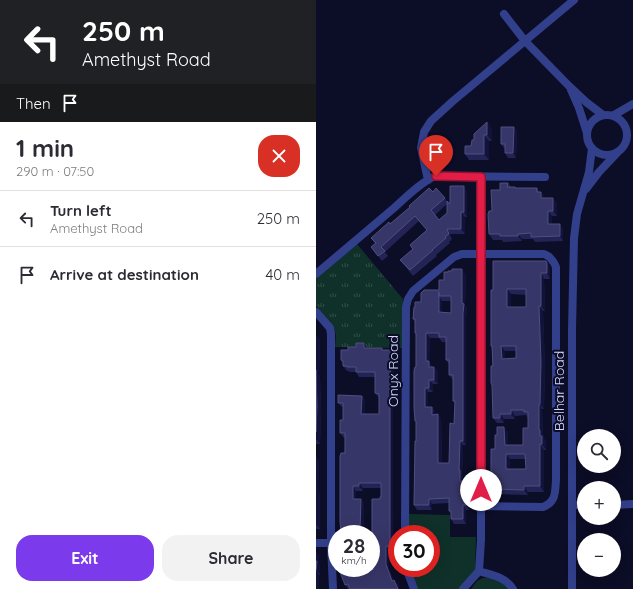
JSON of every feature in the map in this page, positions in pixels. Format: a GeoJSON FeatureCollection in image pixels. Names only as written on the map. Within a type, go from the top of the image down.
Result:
{"type":"FeatureCollection","features":[{"type":"Feature","properties":{"kind":"street"},"geometry":{"type":"LineString","coordinates":[[428,180],[421,148],[424,132],[430,121],[574,0]]}},
{"type":"Feature","properties":{"kind":"street"},"geometry":{"type":"LineString","coordinates":[[504,14],[525,41],[569,86],[603,115]]}},
{"type":"Feature","properties":{"kind":"street"},"geometry":{"type":"LineString","coordinates":[[569,86],[579,108],[588,141],[596,152],[606,156],[620,152],[626,144],[631,132],[621,120],[614,115],[608,114],[597,117],[592,121],[588,127],[587,134]]}},
{"type":"Feature","properties":{"kind":"street"},"geometry":{"type":"LineString","coordinates":[[614,115],[633,104]]}},
{"type":"Feature","properties":{"kind":"street","name":"Belhar Road"},"geometry":{"type":"LineString","coordinates":[[572,589],[573,260],[577,214],[589,172],[592,148]]}},
{"type":"Feature","properties":{"kind":"street","name":"Belhar Road"},"geometry":{"type":"LineString","coordinates":[[582,194],[599,172],[617,153]]}},
{"type":"Feature","properties":{"kind":"street"},"geometry":{"type":"LineString","coordinates":[[316,274],[428,180],[436,176],[544,177]]}},
{"type":"Feature","properties":{"kind":"street"},"geometry":{"type":"LineString","coordinates":[[463,589],[479,571],[481,540],[481,177]]}},
{"type":"Feature","properties":{"kind":"street","name":"Onyx Road"},"geometry":{"type":"LineString","coordinates":[[405,525],[407,303],[413,291],[454,257],[462,254],[544,254],[550,257],[556,266],[556,480],[554,500],[551,504],[543,508],[481,506]]}},
{"type":"Feature","properties":{"kind":"street"},"geometry":{"type":"LineString","coordinates":[[316,312],[330,328],[332,334],[331,525]]}},
{"type":"Feature","properties":{"kind":"street"},"geometry":{"type":"LineString","coordinates":[[621,505],[633,504]]}},
{"type":"Feature","properties":{"kind":"street"},"geometry":{"type":"LineString","coordinates":[[572,505],[577,505]]}},
{"type":"Feature","properties":{"kind":"street"},"geometry":{"type":"LineString","coordinates":[[316,543],[328,543]]}},
{"type":"Feature","properties":{"kind":"street"},"geometry":{"type":"LineString","coordinates":[[479,571],[499,577],[508,582],[513,589]]}},
{"type":"Feature","properties":{"kind":"street"},"geometry":{"type":"LineString","coordinates":[[332,577],[333,589]]}},
{"type":"Feature","properties":{"kind":"street"},"geometry":{"type":"LineString","coordinates":[[409,577],[414,589]]}},
{"type":"Feature","properties":{"kind":"green space"},"geometry":{"type":"Polygon","coordinates":[[[357,244],[403,299],[402,348],[335,347],[336,335],[333,327],[316,306],[316,279],[357,244]]]}},
{"type":"Feature","properties":{"kind":"green space"},"geometry":{"type":"Polygon","coordinates":[[[409,514],[450,515],[450,537],[476,537],[475,570],[460,589],[417,589],[413,577],[440,577],[440,525],[409,525],[409,514]]]}},
{"type":"Feature","properties":{"kind":"green space"},"geometry":{"type":"Polygon","coordinates":[[[483,578],[488,578],[506,584],[510,589],[471,589],[477,581],[483,578]]]}},
{"type":"Feature","properties":{"kind":"building"},"geometry":{"type":"Polygon","coordinates":[[[487,122],[487,135],[484,135],[484,154],[465,154],[465,146],[471,146],[472,140],[474,140],[474,134],[487,122]]]}},
{"type":"Feature","properties":{"kind":"building"},"geometry":{"type":"Polygon","coordinates":[[[501,127],[514,127],[513,153],[505,153],[505,144],[501,144],[501,127]]]}},
{"type":"Feature","properties":{"kind":"building"},"geometry":{"type":"Polygon","coordinates":[[[500,183],[508,183],[507,187],[537,188],[537,192],[541,192],[541,198],[553,198],[553,211],[548,211],[548,224],[560,224],[560,236],[531,237],[531,233],[518,234],[518,236],[500,236],[500,234],[489,234],[488,214],[489,211],[492,211],[491,190],[500,190],[500,183]]]}},
{"type":"Feature","properties":{"kind":"building"},"geometry":{"type":"Polygon","coordinates":[[[450,186],[464,186],[464,212],[461,212],[461,229],[447,229],[449,234],[445,237],[446,238],[410,270],[400,260],[413,249],[410,245],[427,230],[415,216],[381,247],[385,251],[378,256],[371,247],[376,243],[371,238],[389,222],[390,224],[410,207],[409,206],[429,188],[433,192],[436,188],[445,198],[431,210],[439,220],[447,213],[447,201],[450,204],[450,186]]]}},
{"type":"Feature","properties":{"kind":"building"},"geometry":{"type":"Polygon","coordinates":[[[493,261],[546,261],[547,273],[541,273],[541,306],[539,306],[541,362],[539,430],[540,436],[542,436],[542,444],[540,444],[540,486],[524,486],[524,490],[491,489],[491,449],[495,449],[495,435],[497,435],[497,427],[504,427],[505,445],[523,445],[523,428],[528,428],[528,412],[524,412],[524,410],[511,410],[511,414],[500,414],[500,418],[493,418],[491,383],[491,366],[493,366],[491,346],[491,290],[493,290],[493,261]],[[507,289],[507,307],[526,307],[526,289],[507,289]],[[501,346],[502,359],[516,358],[516,346],[501,346]],[[506,454],[506,469],[526,469],[525,454],[506,454]]]}},
{"type":"Feature","properties":{"kind":"building"},"geometry":{"type":"Polygon","coordinates":[[[452,269],[462,269],[462,303],[464,304],[463,441],[460,441],[459,470],[460,481],[466,481],[466,505],[463,505],[463,519],[451,519],[451,511],[449,511],[449,498],[429,499],[429,505],[414,505],[416,421],[414,407],[414,371],[416,367],[416,333],[415,319],[413,319],[414,307],[415,302],[421,302],[421,293],[424,290],[439,290],[439,280],[444,280],[444,272],[452,271],[452,269]],[[439,296],[439,312],[451,313],[451,296],[439,296]],[[426,333],[426,361],[429,361],[429,367],[434,367],[434,380],[429,380],[429,388],[425,388],[425,407],[432,407],[432,415],[438,414],[438,463],[449,463],[450,423],[454,424],[455,401],[453,401],[453,375],[449,375],[449,360],[446,360],[446,337],[439,337],[439,333],[426,333]]]}},
{"type":"Feature","properties":{"kind":"building"},"geometry":{"type":"Polygon","coordinates":[[[356,343],[364,343],[364,348],[382,348],[382,350],[391,350],[390,525],[388,525],[386,564],[388,577],[391,577],[392,581],[394,580],[398,589],[350,589],[348,584],[345,585],[342,577],[380,577],[380,525],[372,525],[372,499],[380,499],[381,483],[359,483],[359,486],[353,486],[353,499],[361,499],[360,525],[340,525],[340,456],[341,453],[345,453],[345,433],[340,433],[340,420],[343,420],[343,403],[338,403],[338,395],[362,396],[361,414],[379,414],[379,394],[375,393],[375,372],[356,372],[356,367],[343,366],[343,361],[341,360],[341,350],[348,350],[348,347],[356,347],[356,343]]]}},
{"type":"Feature","properties":{"kind":"building"},"geometry":{"type":"Polygon","coordinates":[[[316,370],[317,406],[316,432],[316,370]]]}},
{"type":"Feature","properties":{"kind":"route"},"geometry":{"type":"LineString","coordinates":[[436,176],[481,177],[481,490]]}}]}
